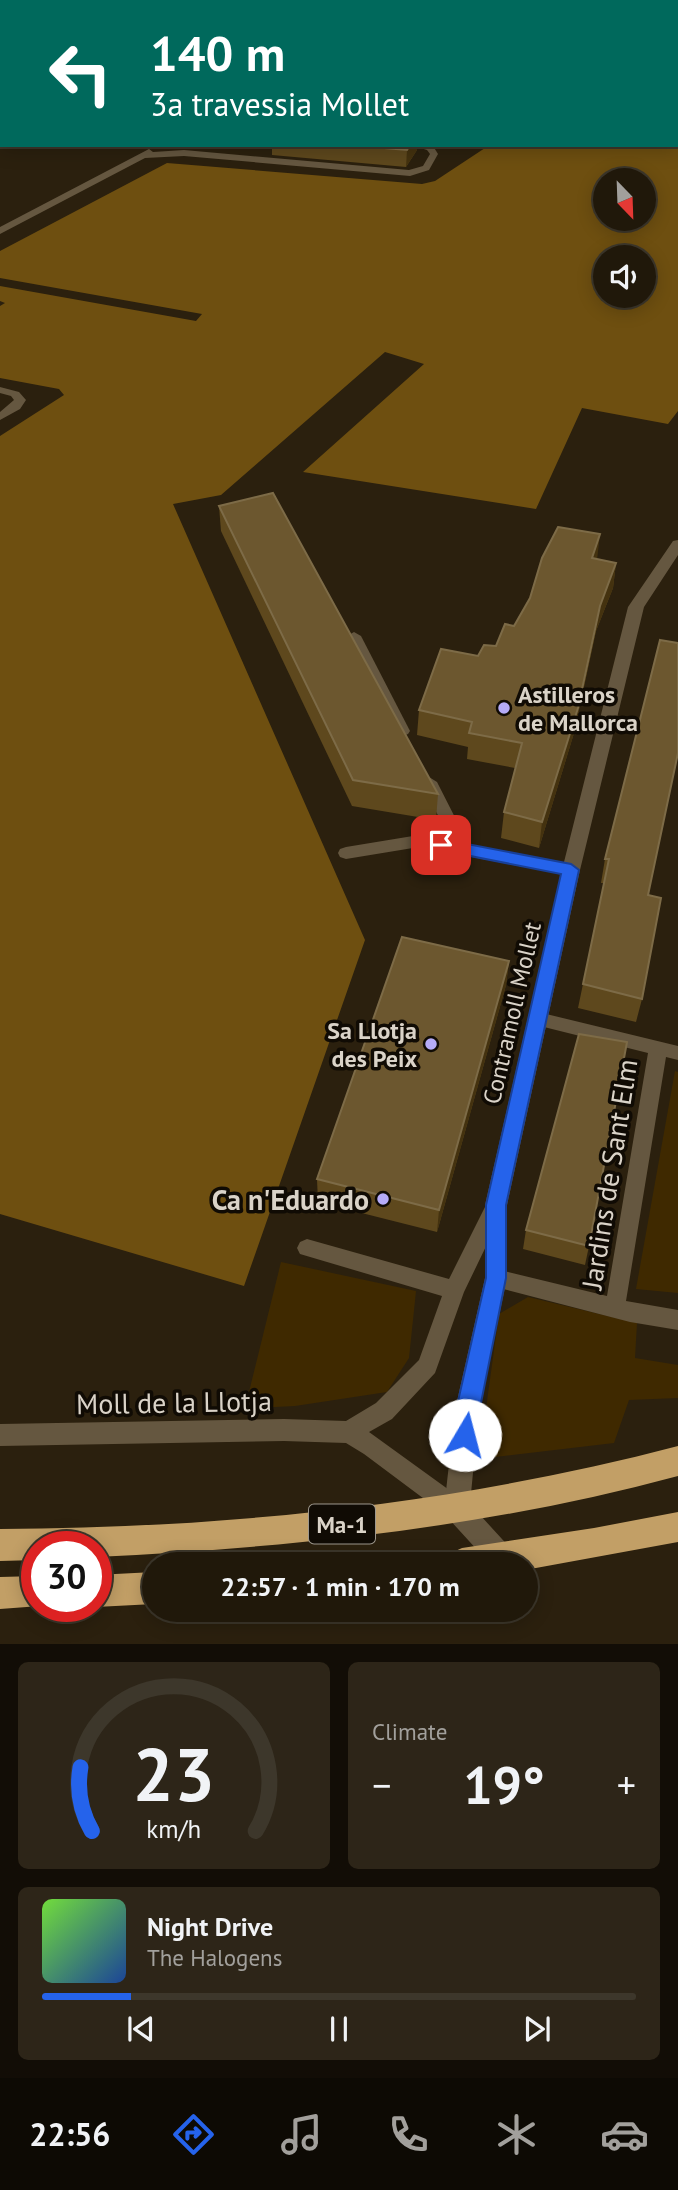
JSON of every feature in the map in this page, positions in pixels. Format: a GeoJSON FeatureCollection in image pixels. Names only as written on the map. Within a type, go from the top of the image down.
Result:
{"type":"FeatureCollection","features":[{"type":"Feature","properties":{"kind":"highway","name":"Ma-1"},"geometry":{"type":"LineString","coordinates":[[0,1545],[297,1531],[457,1509],[591,1484],[678,1461]]}},
{"type":"Feature","properties":{"kind":"highway"},"geometry":{"type":"LineString","coordinates":[[538,1553],[637,1537],[678,1527]]}},
{"type":"Feature","properties":{"kind":"highway"},"geometry":{"type":"LineString","coordinates":[[112,1590],[142,1589]]}},
{"type":"Feature","properties":{"kind":"highway"},"geometry":{"type":"LineString","coordinates":[[0,1593],[21,1592]]}},
{"type":"Feature","properties":{"kind":"street","name":"Contramoll Mollet"},"geometry":{"type":"LineString","coordinates":[[457,1509],[467,1410],[496,1278],[496,1205],[571,870],[636,607],[678,544]]}},
{"type":"Feature","properties":{"kind":"street"},"geometry":{"type":"LineString","coordinates":[[457,1509],[497,1552]]}},
{"type":"Feature","properties":{"kind":"lane"},"geometry":{"type":"LineString","coordinates":[[0,231],[158,147]]}},
{"type":"Feature","properties":{"kind":"lane"},"geometry":{"type":"LineString","coordinates":[[172,147],[184,153]]}},
{"type":"Feature","properties":{"kind":"lane"},"geometry":{"type":"LineString","coordinates":[[230,157],[247,155],[255,147]]}},
{"type":"Feature","properties":{"kind":"lane"},"geometry":{"type":"LineString","coordinates":[[142,155],[184,153],[410,173],[426,168],[434,151],[421,147]]}},
{"type":"Feature","properties":{"kind":"lane"},"geometry":{"type":"LineString","coordinates":[[0,390],[15,394],[20,400],[16,407],[0,417]]}},
{"type":"Feature","properties":{"kind":"lane"},"geometry":{"type":"LineString","coordinates":[[355,636],[409,742]]}},
{"type":"Feature","properties":{"kind":"lane"},"geometry":{"type":"LineString","coordinates":[[421,766],[463,849]]}},
{"type":"Feature","properties":{"kind":"lane"},"geometry":{"type":"LineString","coordinates":[[346,853],[419,841],[571,870]]}},
{"type":"Feature","properties":{"kind":"lane","name":"Jardins de Sant Elm"},"geometry":{"type":"LineString","coordinates":[[538,1019],[678,1053]]}},
{"type":"Feature","properties":{"kind":"lane","name":"Jardins de Sant Elm"},"geometry":{"type":"LineString","coordinates":[[615,1308],[658,1048]]}},
{"type":"Feature","properties":{"kind":"lane"},"geometry":{"type":"LineString","coordinates":[[348,1432],[384,1412],[427,1366],[454,1290],[496,1205]]}},
{"type":"Feature","properties":{"kind":"lane"},"geometry":{"type":"LineString","coordinates":[[307,1248],[454,1290]]}},
{"type":"Feature","properties":{"kind":"lane","name":"Jardins de Sant Elm"},"geometry":{"type":"LineString","coordinates":[[496,1278],[615,1308],[678,1320]]}},
{"type":"Feature","properties":{"kind":"lane","name":"Moll de la Llotja"},"geometry":{"type":"LineString","coordinates":[[0,1435],[284,1430],[348,1432],[372,1446],[457,1509]]}},
{"type":"Feature","properties":{"kind":"shaded area"},"geometry":{"type":"Polygon","coordinates":[[[484,147],[678,147],[678,411],[668,424],[582,408],[536,509],[303,472],[424,364],[385,352],[221,495],[173,504],[365,940],[244,1286],[0,1214],[0,436],[64,395],[59,389],[0,378],[0,306],[5,303],[0,301],[0,286],[196,321],[202,314],[0,278],[0,251],[167,163],[422,184],[435,181],[484,147]]]}},
{"type":"Feature","properties":{"kind":"shaded area"},"geometry":{"type":"Polygon","coordinates":[[[675,1071],[678,1072],[678,1293],[636,1289],[675,1071]]]}},
{"type":"Feature","properties":{"kind":"shaded area"},"geometry":{"type":"Polygon","coordinates":[[[281,1262],[416,1291],[409,1358],[387,1392],[295,1406],[254,1408],[249,1392],[281,1262]]]}},
{"type":"Feature","properties":{"kind":"shaded area"},"geometry":{"type":"Polygon","coordinates":[[[528,1297],[637,1323],[635,1358],[678,1365],[678,1398],[629,1400],[614,1443],[479,1459],[499,1314],[528,1297]]]}},
{"type":"Feature","properties":{"kind":"building"},"geometry":{"type":"Polygon","coordinates":[[[372,147],[409,147],[407,150],[372,147]]]}},
{"type":"Feature","properties":{"kind":"building"},"geometry":{"type":"Polygon","coordinates":[[[273,493],[438,794],[353,780],[219,506],[273,493]]]}},
{"type":"Feature","properties":{"kind":"building","name":"Astilleros de Mallorca"},"geometry":{"type":"Polygon","coordinates":[[[558,527],[600,534],[592,558],[616,563],[600,606],[578,708],[542,822],[504,812],[522,743],[469,733],[472,722],[419,710],[441,649],[478,656],[484,645],[496,646],[505,624],[514,626],[530,598],[542,558],[558,527]]]}},
{"type":"Feature","properties":{"kind":"building"},"geometry":{"type":"Polygon","coordinates":[[[660,640],[678,643],[678,753],[648,895],[661,898],[642,999],[583,984],[609,859],[605,859],[660,640]]]}},
{"type":"Feature","properties":{"kind":"building","name":"Sa Llotja des Peix"},"geometry":{"type":"Polygon","coordinates":[[[402,937],[509,961],[439,1210],[317,1179],[402,937]]]}},
{"type":"Feature","properties":{"kind":"building"},"geometry":{"type":"Polygon","coordinates":[[[579,1034],[627,1042],[589,1246],[526,1230],[579,1034]]]}},
{"type":"Feature","properties":{"kind":"place","name":"Astilleros de Mallorca"},"geometry":{"type":"Point","coordinates":[504,708]}},
{"type":"Feature","properties":{"kind":"place","name":"Sa Llotja des Peix"},"geometry":{"type":"Point","coordinates":[431,1044]}},
{"type":"Feature","properties":{"kind":"place","name":"Ca n'Eduardo"},"geometry":{"type":"Point","coordinates":[383,1199]}},
{"type":"Feature","properties":{"kind":"route"},"geometry":{"type":"LineString","coordinates":[[441,845],[571,870],[496,1205],[496,1278],[467,1410],[465,1435]]}}]}
